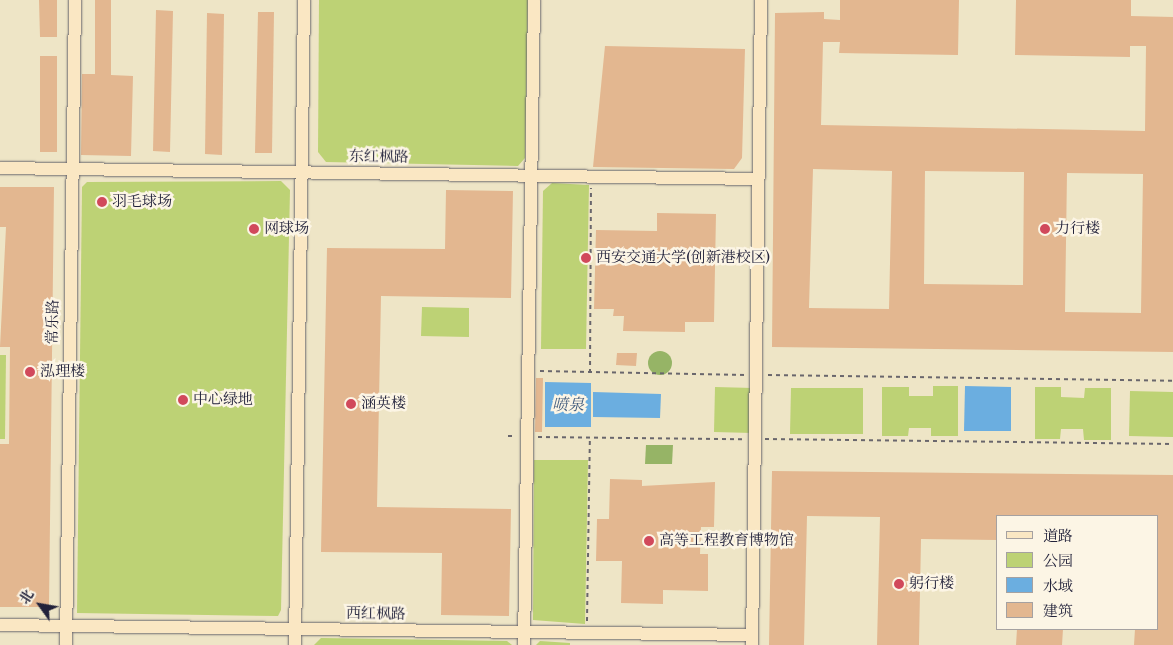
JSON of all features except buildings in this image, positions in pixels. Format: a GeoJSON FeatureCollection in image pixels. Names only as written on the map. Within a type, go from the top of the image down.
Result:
{"type":"FeatureCollection","features":[{"type":"Feature","properties":{"kind":"street","name":"常乐路"},"geometry":{"type":"LineString","coordinates":[[66,645],[75,0]]}},
{"type":"Feature","properties":{"kind":"street"},"geometry":{"type":"LineString","coordinates":[[295,645],[304,0]]}},
{"type":"Feature","properties":{"kind":"street"},"geometry":{"type":"LineString","coordinates":[[524,639],[534,0]]}},
{"type":"Feature","properties":{"kind":"street"},"geometry":{"type":"LineString","coordinates":[[752,640],[761,0]]}},
{"type":"Feature","properties":{"kind":"street","name":"东红枫路"},"geometry":{"type":"LineString","coordinates":[[0,168],[758,179]]}},
{"type":"Feature","properties":{"kind":"street","name":"西红枫路"},"geometry":{"type":"LineString","coordinates":[[0,625],[295,629],[524,639],[587,633],[752,640]]}},
{"type":"Feature","properties":{"kind":"path"},"geometry":{"type":"LineString","coordinates":[[590,373],[592,176]]}},
{"type":"Feature","properties":{"kind":"path"},"geometry":{"type":"LineString","coordinates":[[528,371],[1173,381]]}},
{"type":"Feature","properties":{"kind":"path"},"geometry":{"type":"LineString","coordinates":[[527,437],[1173,444]]}},
{"type":"Feature","properties":{"kind":"path"},"geometry":{"type":"LineString","coordinates":[[587,633],[590,438]]}},
{"type":"Feature","properties":{"kind":"green space"},"geometry":{"type":"Polygon","coordinates":[[[319,0],[528,0],[525,158],[518,166],[326,162],[318,152],[319,0]]]}},
{"type":"Feature","properties":{"kind":"green space","name":"中心绿地"},"geometry":{"type":"Polygon","coordinates":[[[281,181],[290,190],[281,610],[278,616],[77,613],[82,187],[87,182],[281,181]]]}},
{"type":"Feature","properties":{"kind":"green space"},"geometry":{"type":"Polygon","coordinates":[[[552,183],[589,185],[586,349],[541,349],[543,191],[552,183]]]}},
{"type":"Feature","properties":{"kind":"green space"},"geometry":{"type":"Polygon","coordinates":[[[422,307],[469,308],[469,337],[421,336],[422,307]]]}},
{"type":"Feature","properties":{"kind":"green space"},"geometry":{"type":"Polygon","coordinates":[[[660,351],[669,354],[672,363],[669,372],[660,375],[651,372],[648,363],[651,354],[660,351]]]}},
{"type":"Feature","properties":{"kind":"green space"},"geometry":{"type":"Polygon","coordinates":[[[0,355],[6,355],[5,439],[0,439],[0,355]]]}},
{"type":"Feature","properties":{"kind":"green space"},"geometry":{"type":"Polygon","coordinates":[[[933,386],[958,386],[958,436],[931,436],[931,428],[909,428],[908,436],[882,436],[882,387],[909,387],[909,396],[933,396],[933,386]]]}},
{"type":"Feature","properties":{"kind":"green space"},"geometry":{"type":"Polygon","coordinates":[[[715,387],[753,388],[752,433],[714,432],[715,387]]]}},
{"type":"Feature","properties":{"kind":"green space"},"geometry":{"type":"Polygon","coordinates":[[[1035,387],[1061,387],[1061,397],[1084,398],[1085,388],[1111,388],[1111,440],[1084,440],[1083,429],[1061,429],[1060,439],[1035,439],[1035,387]]]}},
{"type":"Feature","properties":{"kind":"green space"},"geometry":{"type":"Polygon","coordinates":[[[791,388],[863,388],[863,434],[790,434],[791,388]]]}},
{"type":"Feature","properties":{"kind":"green space"},"geometry":{"type":"Polygon","coordinates":[[[1130,391],[1173,392],[1173,437],[1129,436],[1130,391]]]}},
{"type":"Feature","properties":{"kind":"green space"},"geometry":{"type":"Polygon","coordinates":[[[646,445],[673,445],[672,464],[645,464],[646,445]]]}},
{"type":"Feature","properties":{"kind":"green space"},"geometry":{"type":"Polygon","coordinates":[[[534,460],[588,460],[585,624],[533,620],[534,460]]]}},
{"type":"Feature","properties":{"kind":"green space"},"geometry":{"type":"Polygon","coordinates":[[[321,638],[507,641],[512,645],[314,645],[321,638]]]}},
{"type":"Feature","properties":{"kind":"green space"},"geometry":{"type":"Polygon","coordinates":[[[540,641],[570,643],[570,645],[536,645],[540,641]]]}},
{"type":"Feature","properties":{"kind":"water","name":"喷泉"},"geometry":{"type":"Polygon","coordinates":[[[545,382],[591,383],[591,427],[545,427],[545,382]]]}},
{"type":"Feature","properties":{"kind":"water"},"geometry":{"type":"Polygon","coordinates":[[[965,386],[1011,387],[1011,431],[964,431],[965,386]]]}},
{"type":"Feature","properties":{"kind":"water"},"geometry":{"type":"Polygon","coordinates":[[[593,392],[661,394],[660,418],[593,417],[593,392]]]}},
{"type":"Feature","properties":{"kind":"place","name":"羽毛球场"},"geometry":{"type":"Point","coordinates":[102,202]}},
{"type":"Feature","properties":{"kind":"place","name":"网球场"},"geometry":{"type":"Point","coordinates":[254,229]}},
{"type":"Feature","properties":{"kind":"place","name":"力行楼"},"geometry":{"type":"Point","coordinates":[1045,229]}},
{"type":"Feature","properties":{"kind":"place","name":"西安交通大学(创新港校区)"},"geometry":{"type":"Point","coordinates":[586,258]}},
{"type":"Feature","properties":{"kind":"place","name":"泓理楼"},"geometry":{"type":"Point","coordinates":[30,372]}},
{"type":"Feature","properties":{"kind":"place","name":"中心绿地"},"geometry":{"type":"Point","coordinates":[183,400]}},
{"type":"Feature","properties":{"kind":"place","name":"涵英楼"},"geometry":{"type":"Point","coordinates":[351,404]}},
{"type":"Feature","properties":{"kind":"place","name":"高等工程教育博物馆"},"geometry":{"type":"Point","coordinates":[649,541]}},
{"type":"Feature","properties":{"kind":"place","name":"躬行楼"},"geometry":{"type":"Point","coordinates":[899,584]}}]}
